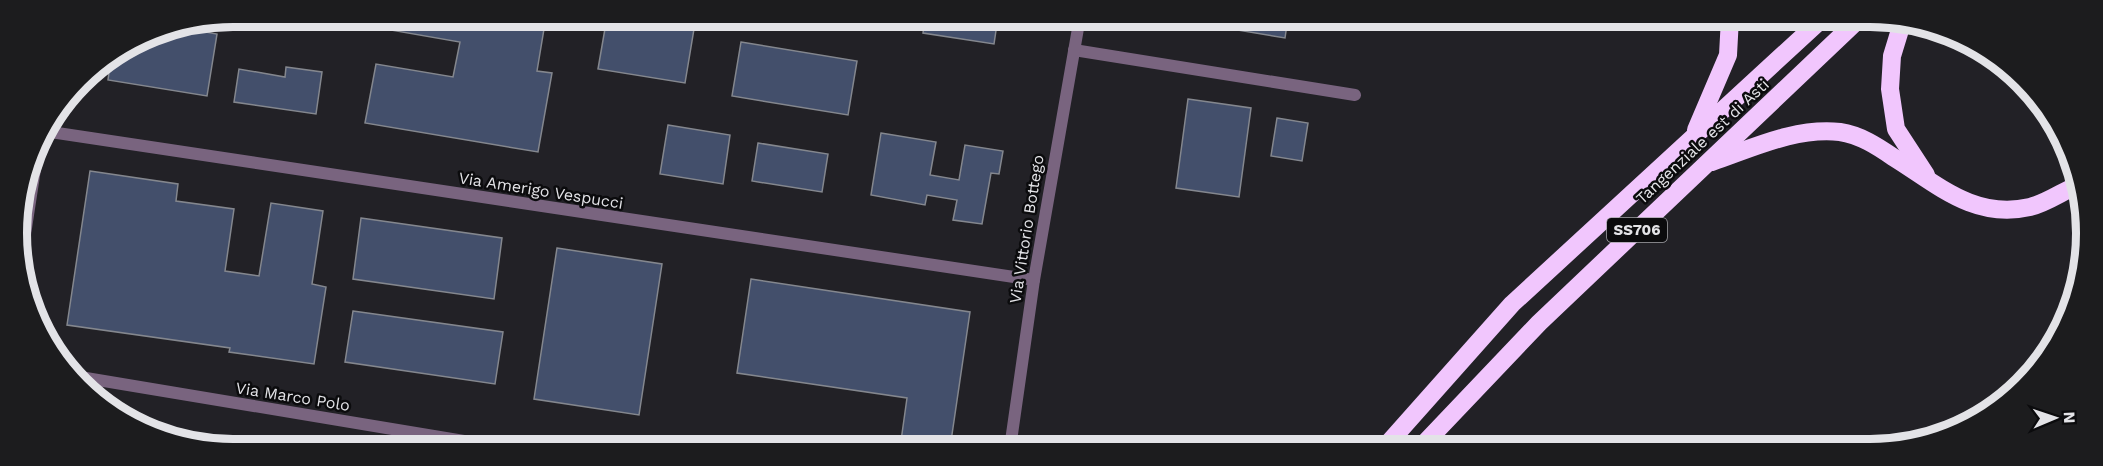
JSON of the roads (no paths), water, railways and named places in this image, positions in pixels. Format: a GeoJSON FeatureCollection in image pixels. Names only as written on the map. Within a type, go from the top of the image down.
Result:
{"type":"FeatureCollection","features":[{"type":"Feature","properties":{"kind":"highway"},"geometry":{"type":"LineString","coordinates":[[1690,140],[1708,105],[1728,55],[1730,27]]}},
{"type":"Feature","properties":{"kind":"highway","name":"Tangenziale est di Asti"},"geometry":{"type":"LineString","coordinates":[[1392,439],[1512,304],[1813,27]]}},
{"type":"Feature","properties":{"kind":"highway","name":"Tangenziale est di Asti"},"geometry":{"type":"LineString","coordinates":[[1429,439],[1539,323],[1851,27]]}},
{"type":"Feature","properties":{"kind":"highway"},"geometry":{"type":"LineString","coordinates":[[1900,29],[1892,56],[1890,89],[1896,129],[1929,179]]}},
{"type":"Feature","properties":{"kind":"highway"},"geometry":{"type":"LineString","coordinates":[[1706,165],[1805,132],[1823,131],[1858,137],[1875,145],[1963,201],[1988,208],[2030,207],[2071,188]]}},
{"type":"Feature","properties":{"kind":"street","name":"Via Vittorio Bottego"},"geometry":{"type":"LineString","coordinates":[[1011,439],[1034,280],[1078,27]]}},
{"type":"Feature","properties":{"kind":"street"},"geometry":{"type":"LineString","coordinates":[[1074,50],[1354,95]]}},
{"type":"Feature","properties":{"kind":"street","name":"Via Amerigo Vespucci"},"geometry":{"type":"LineString","coordinates":[[54,132],[1034,280]]}},
{"type":"Feature","properties":{"kind":"street"},"geometry":{"type":"LineString","coordinates":[[27,222],[31,197]]}},
{"type":"Feature","properties":{"kind":"street","name":"Via Marco Polo"},"geometry":{"type":"LineString","coordinates":[[86,378],[452,439]]}}]}
